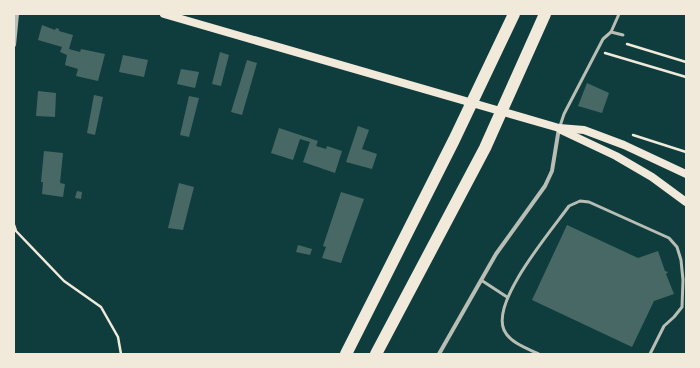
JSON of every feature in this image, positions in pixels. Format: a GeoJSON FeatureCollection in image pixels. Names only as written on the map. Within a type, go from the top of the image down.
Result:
{"type":"FeatureCollection","features":[{"type":"Feature","properties":{"kind":"highway"},"geometry":{"type":"LineString","coordinates":[[346,354],[454,140],[514,14]]}},
{"type":"Feature","properties":{"kind":"highway"},"geometry":{"type":"LineString","coordinates":[[376,354],[485,148],[546,14]]}},
{"type":"Feature","properties":{"kind":"main road"},"geometry":{"type":"LineString","coordinates":[[164,14],[559,128],[616,156],[652,177],[686,202]]}},
{"type":"Feature","properties":{"kind":"main road"},"geometry":{"type":"LineString","coordinates":[[559,128],[584,130],[624,145],[674,167],[686,174]]}},
{"type":"Feature","properties":{"kind":"street"},"geometry":{"type":"LineString","coordinates":[[14,45],[16,14]]}},
{"type":"Feature","properties":{"kind":"street"},"geometry":{"type":"LineString","coordinates":[[439,354],[485,273],[507,238],[545,186],[552,171],[559,128]]}},
{"type":"Feature","properties":{"kind":"lane"},"geometry":{"type":"LineString","coordinates":[[559,128],[564,114],[597,51],[604,39],[611,32],[618,14]]}},
{"type":"Feature","properties":{"kind":"lane"},"geometry":{"type":"LineString","coordinates":[[611,32],[623,35]]}},
{"type":"Feature","properties":{"kind":"lane"},"geometry":{"type":"LineString","coordinates":[[539,354],[519,345],[504,331],[502,314],[507,297],[515,283],[569,206],[580,201],[589,202],[669,238],[680,253],[683,280],[682,307],[664,326],[650,354]]}},
{"type":"Feature","properties":{"kind":"lane"},"geometry":{"type":"LineString","coordinates":[[481,280],[507,297]]}},
{"type":"Feature","properties":{"kind":"path"},"geometry":{"type":"LineString","coordinates":[[622,40],[627,41],[626,44],[686,62]]}},
{"type":"Feature","properties":{"kind":"path"},"geometry":{"type":"LineString","coordinates":[[597,51],[686,77]]}},
{"type":"Feature","properties":{"kind":"path"},"geometry":{"type":"LineString","coordinates":[[14,225],[16,231],[64,281],[101,307],[118,337],[121,354]]}},
{"type":"Feature","properties":{"kind":"building"},"geometry":{"type":"Polygon","coordinates":[[[42,25],[55,30],[56,28],[59,29],[59,31],[73,35],[69,49],[80,52],[81,49],[105,54],[98,81],[76,76],[78,69],[65,65],[67,55],[60,52],[62,47],[38,40],[42,25]]]}},
{"type":"Feature","properties":{"kind":"building"},"geometry":{"type":"Polygon","coordinates":[[[220,52],[229,55],[221,86],[212,84],[220,52]]]}},
{"type":"Feature","properties":{"kind":"building"},"geometry":{"type":"Polygon","coordinates":[[[123,55],[148,60],[144,77],[119,72],[123,55]]]}},
{"type":"Feature","properties":{"kind":"building"},"geometry":{"type":"Polygon","coordinates":[[[247,60],[257,63],[242,115],[231,112],[247,60]]]}},
{"type":"Feature","properties":{"kind":"building"},"geometry":{"type":"Polygon","coordinates":[[[181,69],[199,72],[195,88],[177,84],[181,69]]]}},
{"type":"Feature","properties":{"kind":"building"},"geometry":{"type":"Polygon","coordinates":[[[587,83],[609,93],[602,113],[578,106],[587,83]]]}},
{"type":"Feature","properties":{"kind":"building"},"geometry":{"type":"Polygon","coordinates":[[[38,91],[56,93],[55,117],[36,116],[38,91]]]}},
{"type":"Feature","properties":{"kind":"building"},"geometry":{"type":"Polygon","coordinates":[[[94,95],[103,97],[95,135],[87,133],[94,95]]]}},
{"type":"Feature","properties":{"kind":"building"},"geometry":{"type":"Polygon","coordinates":[[[189,96],[199,98],[189,137],[180,135],[189,96]]]}},
{"type":"Feature","properties":{"kind":"building"},"geometry":{"type":"Polygon","coordinates":[[[358,126],[369,130],[362,149],[377,154],[372,169],[346,162],[358,126]]]}},
{"type":"Feature","properties":{"kind":"building"},"geometry":{"type":"Polygon","coordinates":[[[279,128],[318,141],[316,146],[326,149],[327,146],[342,151],[335,173],[303,162],[310,142],[300,139],[293,160],[271,153],[279,128]]]}},
{"type":"Feature","properties":{"kind":"building"},"geometry":{"type":"Polygon","coordinates":[[[44,151],[63,153],[60,183],[65,184],[63,197],[42,194],[43,182],[41,182],[44,151]]]}},
{"type":"Feature","properties":{"kind":"building"},"geometry":{"type":"Polygon","coordinates":[[[179,183],[194,187],[183,230],[168,228],[179,183]]]}},
{"type":"Feature","properties":{"kind":"building"},"geometry":{"type":"Polygon","coordinates":[[[77,191],[82,192],[81,199],[75,198],[77,191]]]}},
{"type":"Feature","properties":{"kind":"building"},"geometry":{"type":"Polygon","coordinates":[[[341,192],[364,199],[341,263],[322,258],[326,247],[323,246],[341,192]]]}},
{"type":"Feature","properties":{"kind":"building"},"geometry":{"type":"Polygon","coordinates":[[[567,225],[638,258],[658,251],[665,271],[668,272],[666,274],[674,294],[654,301],[632,347],[532,300],[567,225]]]}},
{"type":"Feature","properties":{"kind":"building"},"geometry":{"type":"Polygon","coordinates":[[[298,245],[312,249],[310,255],[296,252],[298,245]]]}}]}
